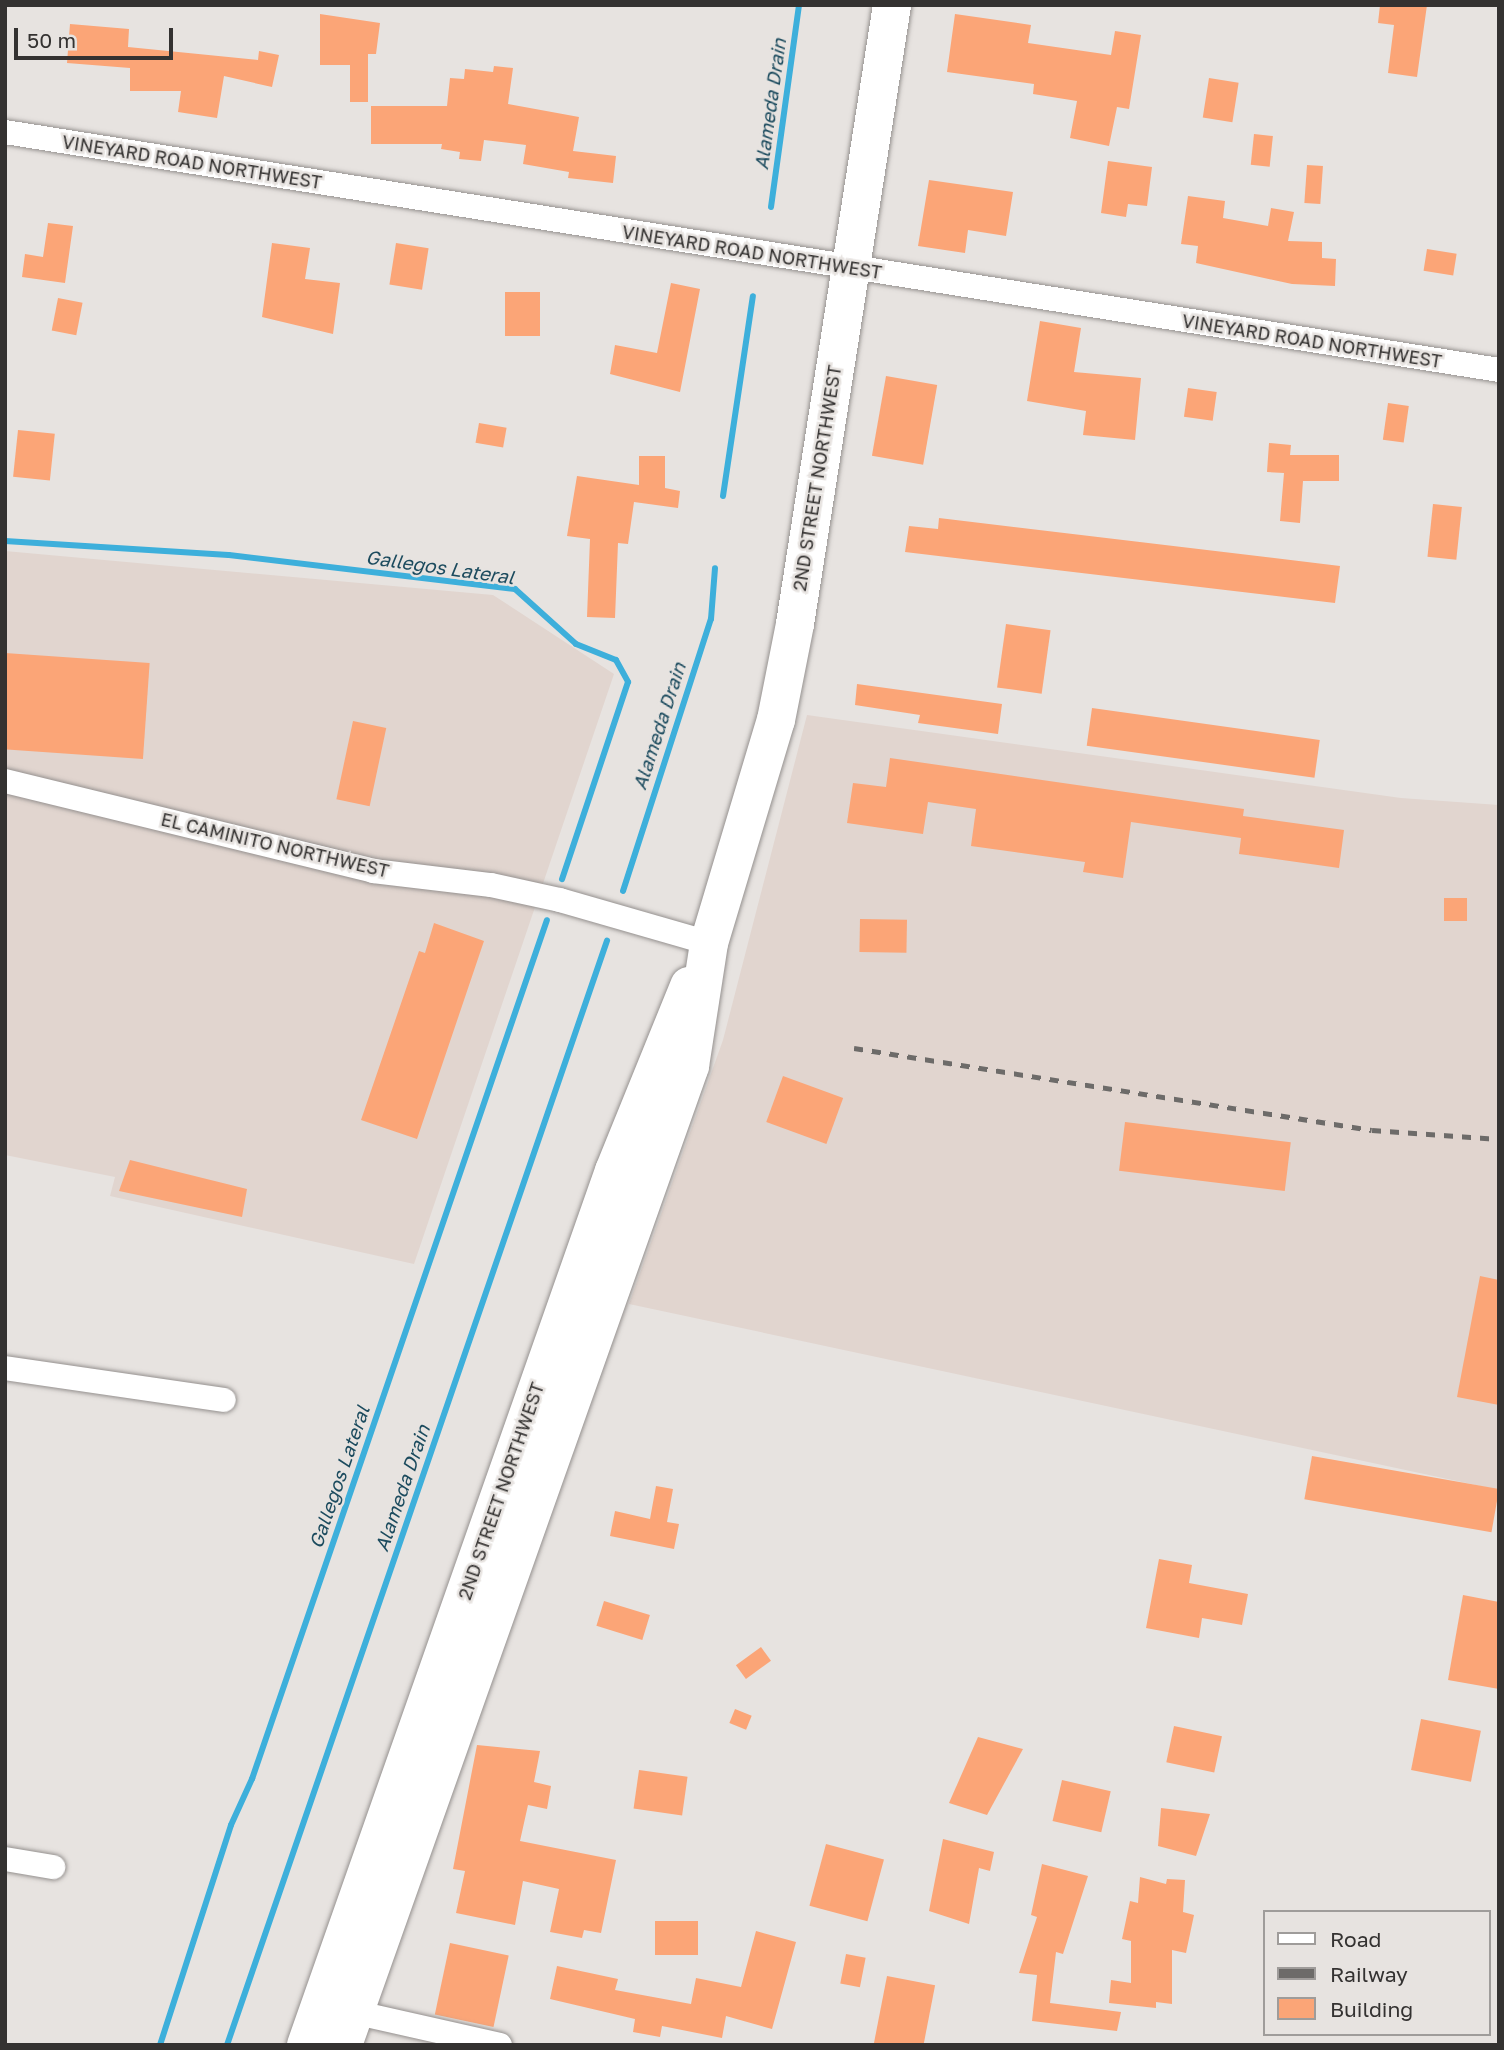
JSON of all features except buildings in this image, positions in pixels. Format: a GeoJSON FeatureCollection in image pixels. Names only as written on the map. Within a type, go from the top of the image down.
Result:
{"type":"FeatureCollection","features":[{"type":"Feature","properties":{"kind":"main road","name":"2ND STREET NORTHWEST"},"geometry":{"type":"LineString","coordinates":[[306,2045],[339,2020],[614,1171],[658,1054],[709,943],[776,720],[892,5]]}},
{"type":"Feature","properties":{"kind":"street","name":"VINEYARD ROAD NORTHWEST"},"geometry":{"type":"LineString","coordinates":[[5,132],[1499,370]]}},
{"type":"Feature","properties":{"kind":"street","name":"EL CAMINITO NORTHWEST"},"geometry":{"type":"LineString","coordinates":[[5,781],[373,871],[491,885],[560,900],[709,943]]}},
{"type":"Feature","properties":{"kind":"street"},"geometry":{"type":"LineString","coordinates":[[5,1368],[224,1400]]}},
{"type":"Feature","properties":{"kind":"street"},"geometry":{"type":"LineString","coordinates":[[5,1859],[53,1867]]}},
{"type":"Feature","properties":{"kind":"street"},"geometry":{"type":"LineString","coordinates":[[339,2020],[500,2045]]}},
{"type":"Feature","properties":{"kind":"shaded area"},"geometry":{"type":"Polygon","coordinates":[[[5,551],[493,595],[614,674],[414,1264],[110,1196],[115,1177],[5,1155],[5,551]]]}},
{"type":"Feature","properties":{"kind":"shaded area"},"geometry":{"type":"Polygon","coordinates":[[[807,715],[1401,798],[1499,805],[1499,1490],[629,1304],[723,1040],[807,715]]]}},
{"type":"Feature","properties":{"kind":"waterway","name":"Alameda Drain"},"geometry":{"type":"LineString","coordinates":[[771,207],[799,5]]}},
{"type":"Feature","properties":{"kind":"waterway","name":"Alameda Drain"},"geometry":{"type":"LineString","coordinates":[[723,496],[753,296]]}},
{"type":"Feature","properties":{"kind":"waterway","name":"Gallegos Lateral"},"geometry":{"type":"LineString","coordinates":[[5,541],[229,555],[515,589],[576,644],[616,660],[628,682],[562,879]]}},
{"type":"Feature","properties":{"kind":"waterway","name":"Alameda Drain"},"geometry":{"type":"LineString","coordinates":[[623,891],[711,619],[715,568]]}},
{"type":"Feature","properties":{"kind":"waterway","name":"Gallegos Lateral"},"geometry":{"type":"LineString","coordinates":[[160,2045],[231,1825],[252,1779],[547,920]]}},
{"type":"Feature","properties":{"kind":"waterway","name":"Alameda Drain"},"geometry":{"type":"LineString","coordinates":[[227,2045],[607,941]]}},
{"type":"Feature","properties":{"kind":"railway"},"geometry":{"type":"LineString","coordinates":[[854,1048],[1372,1130],[1499,1139]]}}]}
